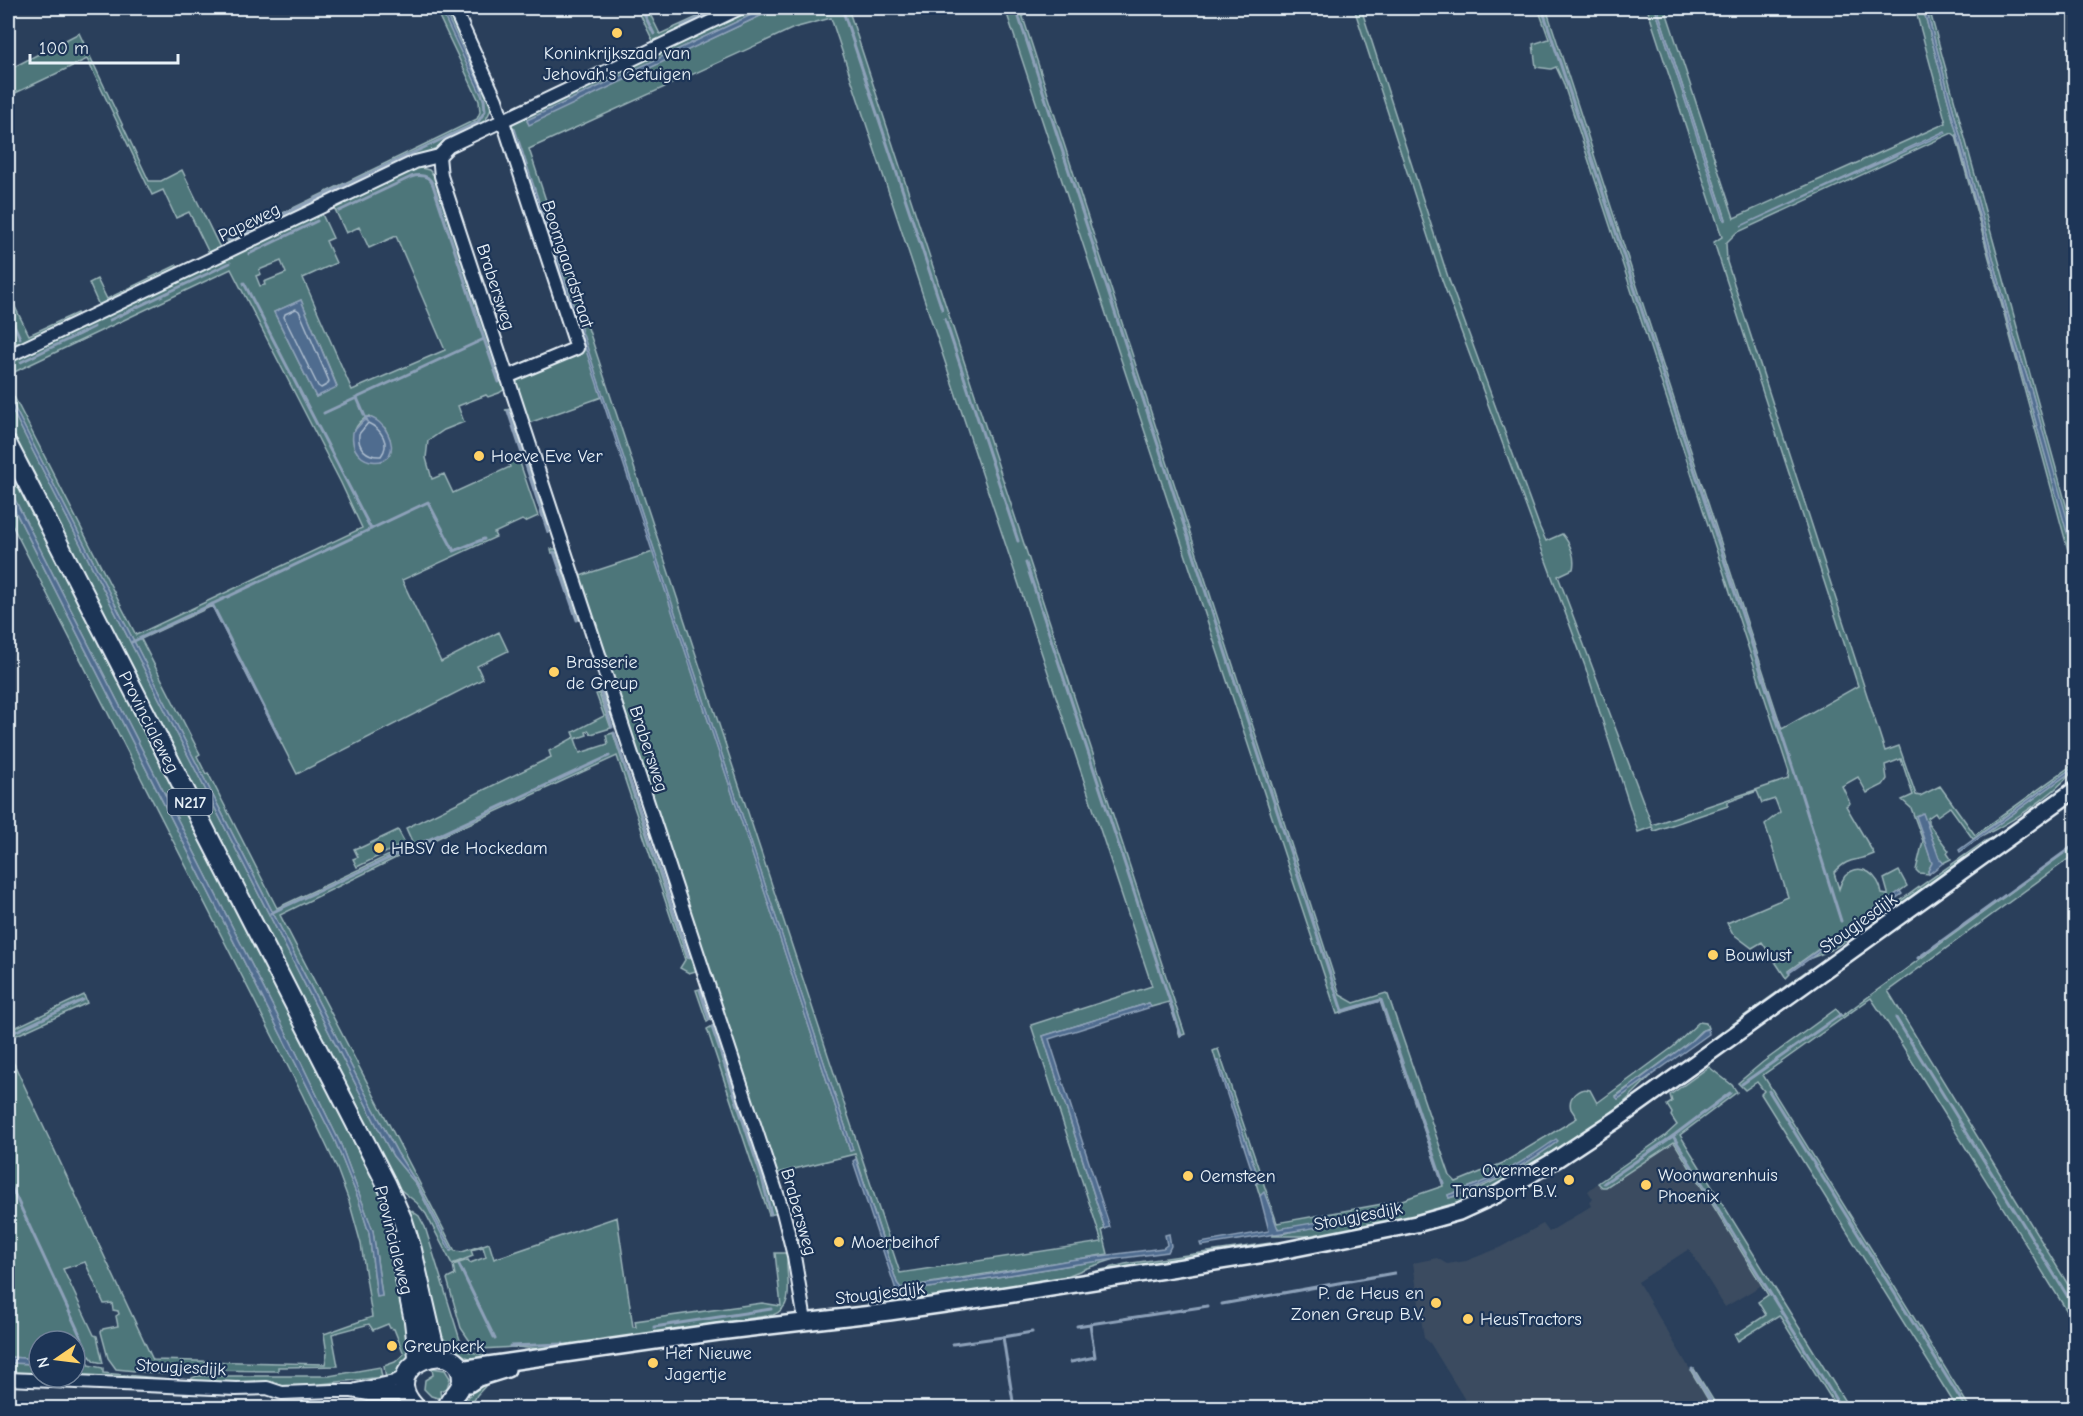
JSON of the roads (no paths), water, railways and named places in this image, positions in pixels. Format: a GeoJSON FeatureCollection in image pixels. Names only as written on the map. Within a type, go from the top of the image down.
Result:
{"type":"FeatureCollection","features":[{"type":"Feature","properties":{"kind":"main road","name":"Provincialeweg"},"geometry":{"type":"LineString","coordinates":[[8,444],[386,1183],[403,1221],[426,1304],[441,1344],[434,1375]]}},
{"type":"Feature","properties":{"kind":"main road","name":"Provincialeweg"},"geometry":{"type":"LineString","coordinates":[[372,1159],[394,1224],[418,1350],[434,1375]]}},
{"type":"Feature","properties":{"kind":"main road"},"geometry":{"type":"LineString","coordinates":[[434,1375],[465,1395],[452,1408]]}},
{"type":"Feature","properties":{"kind":"main road","name":"N217"},"geometry":{"type":"LineString","coordinates":[[432,1408],[422,1404],[434,1375]]}},
{"type":"Feature","properties":{"kind":"street"},"geometry":{"type":"LineString","coordinates":[[454,8],[492,87],[503,120]]}},
{"type":"Feature","properties":{"kind":"street","name":"Papeweg"},"geometry":{"type":"LineString","coordinates":[[8,356],[415,162],[440,156],[448,146],[740,8]]}},
{"type":"Feature","properties":{"kind":"street","name":"Boomgaardstraat"},"geometry":{"type":"LineString","coordinates":[[503,120],[577,348],[507,377]]}},
{"type":"Feature","properties":{"kind":"street","name":"Brabersweg"},"geometry":{"type":"LineString","coordinates":[[440,156],[441,176],[783,1212],[794,1256],[805,1321]]}},
{"type":"Feature","properties":{"kind":"street","name":"Stougjesdijk"},"geometry":{"type":"LineString","coordinates":[[8,1379],[236,1389],[266,1388],[282,1394],[352,1391],[434,1375],[478,1378],[523,1361],[805,1321],[897,1311],[1271,1253],[1425,1222],[1475,1205],[1557,1159],[1640,1103],[2076,789]]}},
{"type":"Feature","properties":{"kind":"street","name":"Stougjesdijk"},"geometry":{"type":"LineString","coordinates":[[352,1391],[369,1394],[434,1375]]}},
{"type":"Feature","properties":{"kind":"water"},"geometry":{"type":"Polygon","coordinates":[[[440,8],[443,8],[481,87],[484,101],[440,8]]]}},
{"type":"Feature","properties":{"kind":"water"},"geometry":{"type":"Polygon","coordinates":[[[766,8],[777,8],[529,125],[527,120],[766,8]]]}},
{"type":"Feature","properties":{"kind":"water"},"geometry":{"type":"Polygon","coordinates":[[[1655,8],[1657,8],[1726,220],[1724,220],[1655,8]]]}},
{"type":"Feature","properties":{"kind":"water"},"geometry":{"type":"Polygon","coordinates":[[[1923,8],[1926,8],[2014,336],[2072,536],[2075,561],[2015,348],[1923,8]]]}},
{"type":"Feature","properties":{"kind":"water"},"geometry":{"type":"Polygon","coordinates":[[[513,129],[515,129],[853,1150],[850,1151],[513,129]]]}},
{"type":"Feature","properties":{"kind":"water"},"geometry":{"type":"Polygon","coordinates":[[[1945,131],[1946,133],[1741,226],[1945,131]]]}},
{"type":"Feature","properties":{"kind":"water"},"geometry":{"type":"Polygon","coordinates":[[[301,300],[337,387],[316,397],[274,312],[301,300]]]}},
{"type":"Feature","properties":{"kind":"water"},"geometry":{"type":"Polygon","coordinates":[[[8,395],[363,1089],[398,1154],[418,1185],[452,1250],[450,1251],[416,1184],[393,1156],[382,1136],[8,402],[8,395]]]}},
{"type":"Feature","properties":{"kind":"water"},"geometry":{"type":"Polygon","coordinates":[[[367,417],[379,422],[388,434],[391,446],[389,455],[383,460],[366,460],[358,454],[354,445],[353,432],[367,417]]]}},
{"type":"Feature","properties":{"kind":"water"},"geometry":{"type":"Polygon","coordinates":[[[8,486],[341,1145],[373,1231],[382,1296],[377,1297],[369,1233],[358,1198],[335,1141],[8,497],[8,486]]]}},
{"type":"Feature","properties":{"kind":"water"},"geometry":{"type":"Polygon","coordinates":[[[2075,766],[2075,769],[1960,852],[1959,850],[2075,766]]]}},
{"type":"Feature","properties":{"kind":"water"},"geometry":{"type":"Polygon","coordinates":[[[1923,813],[1939,858],[1943,863],[1929,874],[1932,863],[1916,816],[1923,813]]]}},
{"type":"Feature","properties":{"kind":"water"},"geometry":{"type":"Polygon","coordinates":[[[1900,891],[1902,894],[1788,972],[1900,891]]]}},
{"type":"Feature","properties":{"kind":"water"},"geometry":{"type":"Polygon","coordinates":[[[1149,1003],[1151,1007],[1049,1039],[1110,1227],[1105,1229],[1043,1036],[1149,1003]]]}},
{"type":"Feature","properties":{"kind":"water"},"geometry":{"type":"Polygon","coordinates":[[[1708,1029],[1709,1034],[1618,1099],[1616,1097],[1703,1030],[1708,1029]]]}},
{"type":"Feature","properties":{"kind":"water"},"geometry":{"type":"Polygon","coordinates":[[[1216,1061],[1218,1061],[1260,1182],[1256,1183],[1216,1061]]]}},
{"type":"Feature","properties":{"kind":"water"},"geometry":{"type":"Polygon","coordinates":[[[1556,1139],[1558,1141],[1519,1167],[1492,1181],[1449,1198],[1448,1195],[1491,1178],[1530,1157],[1556,1139]]]}},
{"type":"Feature","properties":{"kind":"water"},"geometry":{"type":"Polygon","coordinates":[[[856,1159],[897,1283],[901,1288],[1070,1260],[1163,1248],[1167,1245],[1165,1235],[1169,1234],[1171,1246],[1168,1252],[897,1293],[853,1161],[856,1159]]]}},
{"type":"Feature","properties":{"kind":"water"},"geometry":{"type":"Polygon","coordinates":[[[1264,1192],[1278,1229],[1318,1222],[1319,1227],[1201,1246],[1200,1243],[1269,1231],[1260,1196],[1264,1192]]]}},
{"type":"Feature","properties":{"kind":"water"},"geometry":{"type":"Polygon","coordinates":[[[8,1357],[27,1358],[27,1364],[8,1363],[8,1357]]]}},
{"type":"Feature","properties":{"kind":"waterway"},"geometry":{"type":"LineString","coordinates":[[641,8],[654,34]]}},
{"type":"Feature","properties":{"kind":"waterway"},"geometry":{"type":"LineString","coordinates":[[682,26],[720,8]]}},
{"type":"Feature","properties":{"kind":"waterway"},"geometry":{"type":"LineString","coordinates":[[842,8],[942,309]]}},
{"type":"Feature","properties":{"kind":"waterway"},"geometry":{"type":"LineString","coordinates":[[1016,8],[1342,1011],[1381,1000],[1443,1183]]}},
{"type":"Feature","properties":{"kind":"waterway"},"geometry":{"type":"LineString","coordinates":[[1542,8],[1800,790],[1841,921]]}},
{"type":"Feature","properties":{"kind":"waterway"},"geometry":{"type":"LineString","coordinates":[[229,240],[478,122],[485,111],[484,99]]}},
{"type":"Feature","properties":{"kind":"waterway"},"geometry":{"type":"LineString","coordinates":[[339,211],[411,177],[427,177],[433,185],[484,339]]}},
{"type":"Feature","properties":{"kind":"waterway"},"geometry":{"type":"LineString","coordinates":[[249,254],[317,221]]}},
{"type":"Feature","properties":{"kind":"waterway"},"geometry":{"type":"LineString","coordinates":[[110,320],[230,263]]}},
{"type":"Feature","properties":{"kind":"waterway"},"geometry":{"type":"LineString","coordinates":[[244,283],[371,529]]}},
{"type":"Feature","properties":{"kind":"waterway"},"geometry":{"type":"LineString","coordinates":[[8,311],[20,338]]}},
{"type":"Feature","properties":{"kind":"waterway"},"geometry":{"type":"LineString","coordinates":[[945,319],[1018,541]]}},
{"type":"Feature","properties":{"kind":"waterway"},"geometry":{"type":"LineString","coordinates":[[21,362],[94,327]]}},
{"type":"Feature","properties":{"kind":"waterway"},"geometry":{"type":"LineString","coordinates":[[324,413],[484,339],[499,382]]}},
{"type":"Feature","properties":{"kind":"waterway"},"geometry":{"type":"LineString","coordinates":[[357,398],[367,421]]}},
{"type":"Feature","properties":{"kind":"waterway"},"geometry":{"type":"LineString","coordinates":[[508,411],[548,532]]}},
{"type":"Feature","properties":{"kind":"waterway"},"geometry":{"type":"LineString","coordinates":[[132,642],[428,502],[454,551],[484,539]]}},
{"type":"Feature","properties":{"kind":"waterway"},"geometry":{"type":"LineString","coordinates":[[554,552],[577,620]]}},
{"type":"Feature","properties":{"kind":"waterway"},"geometry":{"type":"LineString","coordinates":[[1026,563],[1181,1035]]}},
{"type":"Feature","properties":{"kind":"waterway"},"geometry":{"type":"LineString","coordinates":[[212,604],[280,739]]}},
{"type":"Feature","properties":{"kind":"waterway"},"geometry":{"type":"LineString","coordinates":[[601,693],[612,727]]}},
{"type":"Feature","properties":{"kind":"waterway"},"geometry":{"type":"LineString","coordinates":[[614,733],[689,958]]}},
{"type":"Feature","properties":{"kind":"waterway"},"geometry":{"type":"LineString","coordinates":[[271,913],[609,756]]}},
{"type":"Feature","properties":{"kind":"waterway"},"geometry":{"type":"LineString","coordinates":[[1918,958],[2076,844]]}},
{"type":"Feature","properties":{"kind":"waterway"},"geometry":{"type":"LineString","coordinates":[[700,990],[709,1019]]}},
{"type":"Feature","properties":{"kind":"waterway"},"geometry":{"type":"LineString","coordinates":[[8,1035],[83,1000]]}},
{"type":"Feature","properties":{"kind":"waterway"},"geometry":{"type":"LineString","coordinates":[[1742,1084],[1840,1015]]}},
{"type":"Feature","properties":{"kind":"waterway"},"geometry":{"type":"LineString","coordinates":[[1896,1018],[2076,1310]]}},
{"type":"Feature","properties":{"kind":"waterway"},"geometry":{"type":"LineString","coordinates":[[712,1027],[762,1178],[771,1214]]}},
{"type":"Feature","properties":{"kind":"waterway"},"geometry":{"type":"LineString","coordinates":[[1769,1091],[1966,1408]]}},
{"type":"Feature","properties":{"kind":"waterway"},"geometry":{"type":"LineString","coordinates":[[1604,1183],[1673,1136],[1730,1093]]}},
{"type":"Feature","properties":{"kind":"waterway"},"geometry":{"type":"LineString","coordinates":[[1673,1136],[1841,1408]]}},
{"type":"Feature","properties":{"kind":"waterway"},"geometry":{"type":"LineString","coordinates":[[8,1180],[77,1329]]}},
{"type":"Feature","properties":{"kind":"waterway"},"geometry":{"type":"LineString","coordinates":[[459,1265],[495,1339]]}},
{"type":"Feature","properties":{"kind":"waterway"},"geometry":{"type":"LineString","coordinates":[[1222,1304],[1394,1273]]}},
{"type":"Feature","properties":{"kind":"waterway"},"geometry":{"type":"LineString","coordinates":[[1090,1324],[1208,1306]]}},
{"type":"Feature","properties":{"kind":"waterway"},"geometry":{"type":"LineString","coordinates":[[654,1327],[771,1309]]}},
{"type":"Feature","properties":{"kind":"waterway"},"geometry":{"type":"LineString","coordinates":[[1071,1362],[1095,1357],[1090,1324],[1077,1326]]}},
{"type":"Feature","properties":{"kind":"waterway"},"geometry":{"type":"LineString","coordinates":[[1003,1337],[1032,1332]]}},
{"type":"Feature","properties":{"kind":"waterway"},"geometry":{"type":"LineString","coordinates":[[953,1344],[1003,1337],[1014,1408]]}},
{"type":"Feature","properties":{"kind":"waterway"},"geometry":{"type":"LineString","coordinates":[[510,1346],[563,1344]]}},
{"type":"Feature","properties":{"kind":"waterway"},"geometry":{"type":"LineString","coordinates":[[1692,1369],[1715,1408]]}},
{"type":"Feature","properties":{"kind":"place","name":"Koninkrijkszaal van Jehovah's Getuigen"},"geometry":{"type":"Point","coordinates":[617,33]}},
{"type":"Feature","properties":{"kind":"place","name":"Hoeve Eve Ver"},"geometry":{"type":"Point","coordinates":[479,456]}},
{"type":"Feature","properties":{"kind":"place","name":"Brasserie de Greup"},"geometry":{"type":"Point","coordinates":[554,672]}},
{"type":"Feature","properties":{"kind":"place","name":"HBSV de Hockedam"},"geometry":{"type":"Point","coordinates":[379,848]}},
{"type":"Feature","properties":{"kind":"place","name":"Bouwlust"},"geometry":{"type":"Point","coordinates":[1713,955]}},
{"type":"Feature","properties":{"kind":"place","name":"Oemsteen"},"geometry":{"type":"Point","coordinates":[1188,1176]}},
{"type":"Feature","properties":{"kind":"place","name":"Overmeer Transport B.V."},"geometry":{"type":"Point","coordinates":[1569,1180]}},
{"type":"Feature","properties":{"kind":"place","name":"Woonwarenhuis Phoenix"},"geometry":{"type":"Point","coordinates":[1646,1185]}},
{"type":"Feature","properties":{"kind":"place","name":"Moerbeihof"},"geometry":{"type":"Point","coordinates":[839,1242]}},
{"type":"Feature","properties":{"kind":"place","name":"P. de Heus en Zonen Greup B.V."},"geometry":{"type":"Point","coordinates":[1436,1303]}},
{"type":"Feature","properties":{"kind":"place","name":"HeusTractors"},"geometry":{"type":"Point","coordinates":[1468,1319]}},
{"type":"Feature","properties":{"kind":"place","name":"Greupkerk"},"geometry":{"type":"Point","coordinates":[392,1346]}},
{"type":"Feature","properties":{"kind":"place","name":"Het Nieuwe Jagertje"},"geometry":{"type":"Point","coordinates":[653,1363]}}]}
